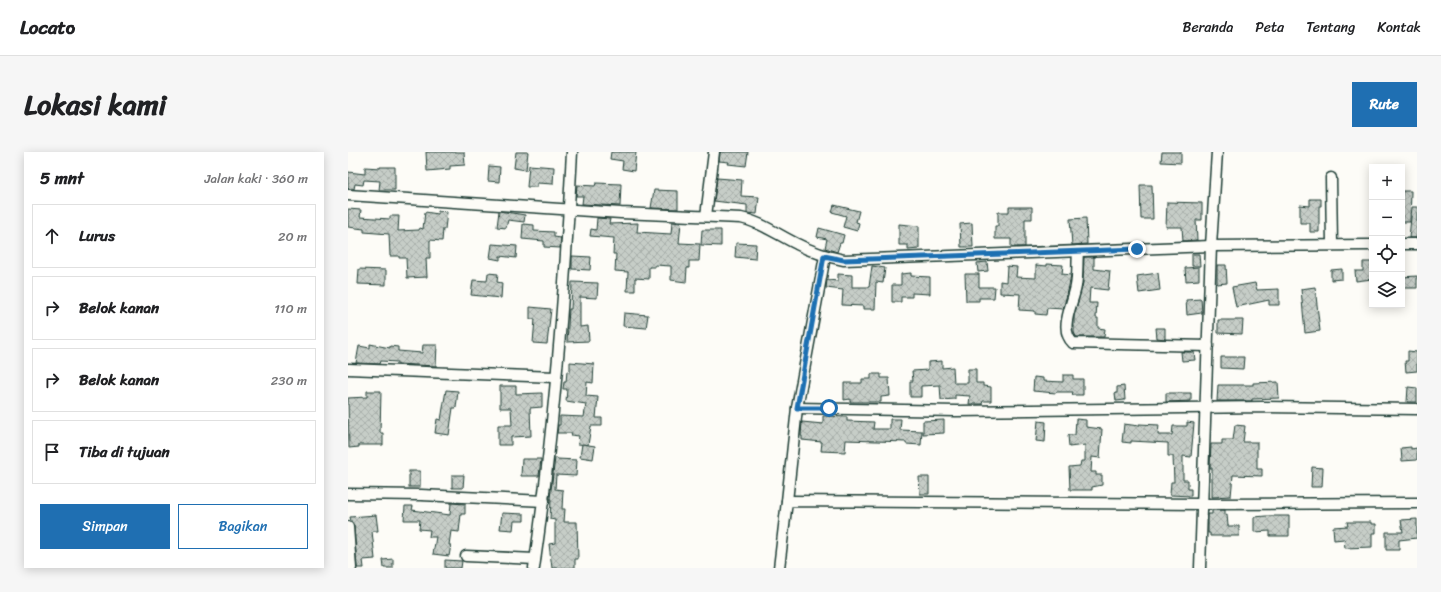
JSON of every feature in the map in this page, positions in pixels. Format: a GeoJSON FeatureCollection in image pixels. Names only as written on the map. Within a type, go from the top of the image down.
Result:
{"type":"FeatureCollection","features":[{"type":"Feature","properties":{"kind":"street"},"geometry":{"type":"LineString","coordinates":[[466,556],[535,564],[544,501],[569,210],[572,152]]}},
{"type":"Feature","properties":{"kind":"street"},"geometry":{"type":"LineString","coordinates":[[706,216],[714,152]]}},
{"type":"Feature","properties":{"kind":"street"},"geometry":{"type":"LineString","coordinates":[[1200,568],[1211,246],[1217,152]]}},
{"type":"Feature","properties":{"kind":"street"},"geometry":{"type":"LineString","coordinates":[[1331,178],[1332,245]]}},
{"type":"Feature","properties":{"kind":"street"},"geometry":{"type":"LineString","coordinates":[[348,195],[569,210],[741,218],[751,220],[798,245],[824,256],[844,260],[1211,246],[1369,245]]}},
{"type":"Feature","properties":{"kind":"street"},"geometry":{"type":"LineString","coordinates":[[1405,244],[1417,244]]}},
{"type":"Feature","properties":{"kind":"street"},"geometry":{"type":"LineString","coordinates":[[1078,251],[1076,287],[1066,327],[1069,339],[1073,344],[1208,346]]}},
{"type":"Feature","properties":{"kind":"street"},"geometry":{"type":"LineString","coordinates":[[779,568],[797,408],[824,256]]}},
{"type":"Feature","properties":{"kind":"street"},"geometry":{"type":"LineString","coordinates":[[348,369],[555,377]]}},
{"type":"Feature","properties":{"kind":"street"},"geometry":{"type":"LineString","coordinates":[[797,408],[956,411],[1206,409],[1263,407],[1417,408]]}},
{"type":"Feature","properties":{"kind":"street"},"geometry":{"type":"LineString","coordinates":[[348,494],[421,495],[544,501]]}},
{"type":"Feature","properties":{"kind":"street"},"geometry":{"type":"LineString","coordinates":[[787,501],[1203,504],[1417,503]]}},
{"type":"Feature","properties":{"kind":"street"},"geometry":{"type":"LineString","coordinates":[[348,527],[351,568]]}},
{"type":"Feature","properties":{"kind":"building"},"geometry":{"type":"Polygon","coordinates":[[[426,152],[464,152],[465,165],[450,166],[450,169],[427,171],[426,152]]]}},
{"type":"Feature","properties":{"kind":"building"},"geometry":{"type":"Polygon","coordinates":[[[516,152],[528,152],[526,170],[514,168],[516,152]]]}},
{"type":"Feature","properties":{"kind":"building"},"geometry":{"type":"Polygon","coordinates":[[[611,152],[636,152],[634,171],[622,169],[623,161],[610,159],[611,152]]]}},
{"type":"Feature","properties":{"kind":"building"},"geometry":{"type":"Polygon","coordinates":[[[720,152],[748,152],[746,166],[728,164],[729,162],[719,161],[720,152]]]}},
{"type":"Feature","properties":{"kind":"building"},"geometry":{"type":"Polygon","coordinates":[[[1162,152],[1181,152],[1181,163],[1161,162],[1162,152]]]}},
{"type":"Feature","properties":{"kind":"building"},"geometry":{"type":"Polygon","coordinates":[[[529,165],[554,167],[553,184],[537,183],[537,187],[527,187],[529,165]]]}},
{"type":"Feature","properties":{"kind":"building"},"geometry":{"type":"Polygon","coordinates":[[[489,166],[500,167],[499,182],[488,181],[489,166]]]}},
{"type":"Feature","properties":{"kind":"building"},"geometry":{"type":"Polygon","coordinates":[[[365,167],[395,167],[395,190],[379,190],[380,181],[364,180],[363,185],[355,184],[354,189],[348,189],[348,172],[365,174],[365,167]]]}},
{"type":"Feature","properties":{"kind":"building"},"geometry":{"type":"Polygon","coordinates":[[[717,178],[742,180],[741,196],[759,197],[757,214],[747,213],[747,205],[714,201],[717,178]]]}},
{"type":"Feature","properties":{"kind":"building"},"geometry":{"type":"Polygon","coordinates":[[[596,183],[621,184],[620,206],[582,204],[583,196],[576,196],[577,185],[595,186],[596,183]]]}},
{"type":"Feature","properties":{"kind":"building"},"geometry":{"type":"Polygon","coordinates":[[[1140,185],[1152,185],[1153,219],[1141,219],[1140,185]]]}},
{"type":"Feature","properties":{"kind":"building"},"geometry":{"type":"Polygon","coordinates":[[[654,190],[678,191],[678,209],[651,208],[654,190]]]}},
{"type":"Feature","properties":{"kind":"building"},"geometry":{"type":"Polygon","coordinates":[[[1405,191],[1411,191],[1410,222],[1405,222],[1405,191]]]}},
{"type":"Feature","properties":{"kind":"building"},"geometry":{"type":"Polygon","coordinates":[[[1310,199],[1321,199],[1321,206],[1319,206],[1319,232],[1310,232],[1310,223],[1300,223],[1300,205],[1310,206],[1310,199]]]}},
{"type":"Feature","properties":{"kind":"building"},"geometry":{"type":"Polygon","coordinates":[[[1167,202],[1202,203],[1202,220],[1196,220],[1197,240],[1183,241],[1182,227],[1166,227],[1167,202]]]}},
{"type":"Feature","properties":{"kind":"building"},"geometry":{"type":"Polygon","coordinates":[[[834,205],[859,211],[856,222],[859,223],[857,231],[843,227],[846,216],[832,212],[834,205]]]}},
{"type":"Feature","properties":{"kind":"building"},"geometry":{"type":"Polygon","coordinates":[[[1009,207],[1032,207],[1032,219],[1025,219],[1025,247],[1011,247],[1011,239],[995,239],[995,226],[998,226],[998,212],[1009,212],[1009,207]]]}},
{"type":"Feature","properties":{"kind":"building"},"geometry":{"type":"Polygon","coordinates":[[[1412,207],[1417,207],[1417,238],[1409,238],[1412,207]]]}},
{"type":"Feature","properties":{"kind":"building"},"geometry":{"type":"Polygon","coordinates":[[[348,209],[361,210],[360,217],[390,219],[390,216],[399,216],[398,231],[419,230],[420,228],[423,229],[425,212],[438,214],[438,211],[447,212],[442,241],[430,240],[430,258],[426,258],[427,277],[407,278],[406,258],[390,256],[389,234],[364,232],[364,229],[348,227],[348,209]]]}},
{"type":"Feature","properties":{"kind":"building"},"geometry":{"type":"Polygon","coordinates":[[[499,211],[525,215],[524,222],[508,220],[506,228],[497,227],[499,211]]]}},
{"type":"Feature","properties":{"kind":"building"},"geometry":{"type":"Polygon","coordinates":[[[597,218],[610,219],[609,224],[638,223],[637,232],[671,234],[672,222],[681,223],[679,243],[700,244],[699,261],[689,261],[686,282],[671,280],[671,266],[655,265],[655,267],[649,267],[649,279],[635,278],[635,291],[627,291],[628,272],[615,271],[616,254],[613,254],[614,238],[590,236],[591,229],[596,230],[597,218]]]}},
{"type":"Feature","properties":{"kind":"building"},"geometry":{"type":"Polygon","coordinates":[[[1086,218],[1087,244],[1072,245],[1070,219],[1086,218]]]}},
{"type":"Feature","properties":{"kind":"building"},"geometry":{"type":"Polygon","coordinates":[[[972,223],[973,247],[961,247],[960,224],[972,223]]]}},
{"type":"Feature","properties":{"kind":"building"},"geometry":{"type":"Polygon","coordinates":[[[523,224],[534,225],[534,231],[554,232],[554,237],[561,238],[560,248],[544,247],[544,241],[522,239],[523,224]]]}},
{"type":"Feature","properties":{"kind":"building"},"geometry":{"type":"Polygon","coordinates":[[[899,224],[919,226],[919,249],[908,250],[908,245],[899,245],[899,224]]]}},
{"type":"Feature","properties":{"kind":"building"},"geometry":{"type":"Polygon","coordinates":[[[819,228],[844,235],[837,252],[825,248],[827,239],[817,237],[819,228]]]}},
{"type":"Feature","properties":{"kind":"building"},"geometry":{"type":"Polygon","coordinates":[[[702,230],[721,230],[721,246],[701,245],[702,230]]]}},
{"type":"Feature","properties":{"kind":"building"},"geometry":{"type":"Polygon","coordinates":[[[736,243],[756,244],[755,259],[735,257],[736,243]]]}},
{"type":"Feature","properties":{"kind":"building"},"geometry":{"type":"Polygon","coordinates":[[[492,244],[517,246],[516,258],[500,256],[500,260],[490,258],[492,244]]]}},
{"type":"Feature","properties":{"kind":"building"},"geometry":{"type":"Polygon","coordinates":[[[1192,254],[1199,254],[1200,266],[1192,266],[1192,254]]]}},
{"type":"Feature","properties":{"kind":"building"},"geometry":{"type":"Polygon","coordinates":[[[572,256],[591,257],[590,270],[572,269],[572,256]]]}},
{"type":"Feature","properties":{"kind":"building"},"geometry":{"type":"Polygon","coordinates":[[[1084,257],[1094,257],[1094,269],[1110,271],[1108,290],[1090,288],[1089,303],[1097,303],[1096,318],[1098,318],[1098,328],[1105,329],[1104,337],[1076,337],[1074,332],[1074,316],[1083,283],[1084,257]]]}},
{"type":"Feature","properties":{"kind":"building"},"geometry":{"type":"Polygon","coordinates":[[[987,262],[988,271],[978,272],[977,263],[987,262]]]}},
{"type":"Feature","properties":{"kind":"building"},"geometry":{"type":"Polygon","coordinates":[[[1363,262],[1369,262],[1369,279],[1356,281],[1355,271],[1363,271],[1363,262]]]}},
{"type":"Feature","properties":{"kind":"building"},"geometry":{"type":"Polygon","coordinates":[[[1047,264],[1063,265],[1062,274],[1071,275],[1063,309],[1047,308],[1046,315],[1035,314],[1035,311],[1019,310],[1020,294],[1000,293],[1000,281],[1006,282],[1007,266],[1017,267],[1016,277],[1036,278],[1036,265],[1047,266],[1047,264]]]}},
{"type":"Feature","properties":{"kind":"building"},"geometry":{"type":"Polygon","coordinates":[[[1217,265],[1226,265],[1227,283],[1217,284],[1217,265]]]}},
{"type":"Feature","properties":{"kind":"building"},"geometry":{"type":"Polygon","coordinates":[[[872,266],[885,268],[883,283],[876,282],[875,309],[863,309],[863,306],[842,305],[843,290],[826,288],[827,280],[838,281],[838,274],[852,275],[852,287],[869,287],[872,266]]]}},
{"type":"Feature","properties":{"kind":"building"},"geometry":{"type":"Polygon","coordinates":[[[1199,267],[1199,280],[1186,281],[1185,268],[1199,267]]]}},
{"type":"Feature","properties":{"kind":"building"},"geometry":{"type":"Polygon","coordinates":[[[359,269],[386,270],[386,285],[358,284],[359,269]]]}},
{"type":"Feature","properties":{"kind":"building"},"geometry":{"type":"Polygon","coordinates":[[[1342,269],[1342,279],[1331,280],[1331,270],[1342,269]]]}},
{"type":"Feature","properties":{"kind":"building"},"geometry":{"type":"Polygon","coordinates":[[[488,273],[498,274],[497,282],[502,283],[501,298],[471,295],[473,280],[487,281],[488,273]]]}},
{"type":"Feature","properties":{"kind":"building"},"geometry":{"type":"Polygon","coordinates":[[[911,273],[911,276],[930,277],[930,294],[912,293],[912,297],[901,297],[901,302],[892,302],[892,285],[901,285],[901,274],[911,273]]]}},
{"type":"Feature","properties":{"kind":"building"},"geometry":{"type":"Polygon","coordinates":[[[1158,273],[1160,290],[1139,293],[1137,276],[1158,273]]]}},
{"type":"Feature","properties":{"kind":"building"},"geometry":{"type":"Polygon","coordinates":[[[965,274],[979,274],[979,287],[995,287],[994,298],[979,298],[979,301],[966,301],[965,274]]]}},
{"type":"Feature","properties":{"kind":"building"},"geometry":{"type":"Polygon","coordinates":[[[1417,276],[1417,288],[1405,288],[1405,277],[1417,276]]]}},
{"type":"Feature","properties":{"kind":"building"},"geometry":{"type":"Polygon","coordinates":[[[572,282],[598,283],[597,298],[580,297],[580,327],[588,326],[589,341],[567,342],[569,309],[571,309],[572,282]]]}},
{"type":"Feature","properties":{"kind":"building"},"geometry":{"type":"Polygon","coordinates":[[[1255,283],[1257,290],[1279,289],[1279,305],[1269,305],[1269,300],[1236,307],[1232,287],[1255,283]]]}},
{"type":"Feature","properties":{"kind":"building"},"geometry":{"type":"Polygon","coordinates":[[[1315,287],[1320,331],[1305,333],[1301,289],[1315,287]]]}},
{"type":"Feature","properties":{"kind":"building"},"geometry":{"type":"Polygon","coordinates":[[[1201,299],[1202,313],[1187,315],[1186,300],[1201,299]]]}},
{"type":"Feature","properties":{"kind":"building"},"geometry":{"type":"Polygon","coordinates":[[[530,307],[551,309],[547,344],[533,343],[535,319],[530,319],[530,307]]]}},
{"type":"Feature","properties":{"kind":"building"},"geometry":{"type":"Polygon","coordinates":[[[624,313],[648,315],[646,328],[623,326],[624,313]]]}},
{"type":"Feature","properties":{"kind":"building"},"geometry":{"type":"Polygon","coordinates":[[[1218,320],[1243,320],[1242,334],[1218,333],[1218,320]]]}},
{"type":"Feature","properties":{"kind":"building"},"geometry":{"type":"Polygon","coordinates":[[[1156,328],[1165,328],[1165,339],[1157,338],[1156,328]]]}},
{"type":"Feature","properties":{"kind":"building"},"geometry":{"type":"Polygon","coordinates":[[[370,344],[390,348],[390,346],[398,347],[398,351],[422,353],[423,345],[437,345],[436,366],[397,364],[397,362],[381,361],[380,364],[356,363],[359,346],[370,348],[370,344]]]}},
{"type":"Feature","properties":{"kind":"building"},"geometry":{"type":"Polygon","coordinates":[[[1408,351],[1417,352],[1417,371],[1406,372],[1405,361],[1408,361],[1408,351]]]}},
{"type":"Feature","properties":{"kind":"building"},"geometry":{"type":"Polygon","coordinates":[[[1181,352],[1194,352],[1195,360],[1182,361],[1181,352]]]}},
{"type":"Feature","properties":{"kind":"building"},"geometry":{"type":"Polygon","coordinates":[[[1221,357],[1244,357],[1243,369],[1221,368],[1221,357]]]}},
{"type":"Feature","properties":{"kind":"building"},"geometry":{"type":"Polygon","coordinates":[[[942,361],[942,368],[953,367],[954,383],[968,383],[968,369],[976,369],[976,383],[983,383],[983,386],[991,387],[991,401],[983,401],[982,404],[969,404],[970,396],[955,395],[955,399],[941,400],[940,385],[921,386],[921,397],[910,397],[910,381],[913,381],[912,371],[928,370],[928,362],[942,361]]]}},
{"type":"Feature","properties":{"kind":"building"},"geometry":{"type":"Polygon","coordinates":[[[570,362],[594,364],[593,383],[587,382],[586,396],[598,397],[596,418],[602,418],[602,426],[591,426],[588,445],[578,444],[579,436],[571,435],[572,433],[557,433],[558,425],[560,425],[560,416],[584,417],[586,404],[566,401],[567,389],[563,389],[564,382],[566,382],[567,371],[570,372],[570,362]]]}},
{"type":"Feature","properties":{"kind":"building"},"geometry":{"type":"Polygon","coordinates":[[[871,374],[881,374],[881,378],[889,378],[890,396],[881,397],[881,402],[850,402],[850,399],[844,400],[844,383],[862,383],[862,379],[871,379],[871,374]]]}},
{"type":"Feature","properties":{"kind":"building"},"geometry":{"type":"Polygon","coordinates":[[[1063,375],[1073,375],[1073,379],[1083,379],[1083,395],[1072,395],[1073,392],[1056,393],[1033,391],[1034,377],[1043,378],[1043,381],[1063,382],[1063,375]]]}},
{"type":"Feature","properties":{"kind":"building"},"geometry":{"type":"Polygon","coordinates":[[[1278,382],[1279,398],[1252,399],[1252,401],[1217,401],[1218,385],[1253,385],[1253,383],[1278,382]]]}},
{"type":"Feature","properties":{"kind":"building"},"geometry":{"type":"Polygon","coordinates":[[[500,386],[516,386],[516,394],[542,393],[542,407],[530,408],[531,436],[511,437],[511,445],[498,445],[498,425],[512,425],[511,408],[500,408],[500,386]]]}},
{"type":"Feature","properties":{"kind":"building"},"geometry":{"type":"Polygon","coordinates":[[[1124,386],[1125,400],[1116,401],[1115,393],[1117,393],[1117,387],[1124,386]]]}},
{"type":"Feature","properties":{"kind":"building"},"geometry":{"type":"Polygon","coordinates":[[[1408,387],[1417,388],[1417,402],[1407,402],[1408,387]]]}},
{"type":"Feature","properties":{"kind":"building"},"geometry":{"type":"Polygon","coordinates":[[[446,390],[458,391],[456,408],[453,408],[449,435],[435,433],[437,419],[441,420],[446,390]]]}},
{"type":"Feature","properties":{"kind":"building"},"geometry":{"type":"Polygon","coordinates":[[[367,391],[381,391],[380,433],[383,433],[383,445],[359,445],[359,447],[349,448],[348,398],[367,397],[367,391]]]}},
{"type":"Feature","properties":{"kind":"building"},"geometry":{"type":"Polygon","coordinates":[[[1166,393],[1191,393],[1191,401],[1166,402],[1166,393]]]}},
{"type":"Feature","properties":{"kind":"building"},"geometry":{"type":"Polygon","coordinates":[[[823,416],[847,417],[847,421],[874,422],[873,429],[890,429],[890,419],[901,419],[900,430],[922,431],[921,445],[906,444],[906,442],[846,440],[845,452],[821,451],[822,442],[802,440],[801,436],[802,422],[823,424],[823,416]]]}},
{"type":"Feature","properties":{"kind":"building"},"geometry":{"type":"Polygon","coordinates":[[[1076,419],[1086,420],[1086,427],[1102,429],[1100,458],[1092,457],[1091,472],[1096,472],[1096,475],[1102,475],[1102,485],[1092,487],[1092,490],[1070,490],[1069,467],[1080,466],[1081,461],[1085,461],[1085,445],[1069,447],[1068,435],[1075,435],[1076,419]]]}},
{"type":"Feature","properties":{"kind":"building"},"geometry":{"type":"Polygon","coordinates":[[[944,420],[944,433],[923,434],[923,421],[944,420]]]}},
{"type":"Feature","properties":{"kind":"building"},"geometry":{"type":"Polygon","coordinates":[[[1038,421],[1046,422],[1045,442],[1036,441],[1038,421]]]}},
{"type":"Feature","properties":{"kind":"building"},"geometry":{"type":"Polygon","coordinates":[[[1187,422],[1194,423],[1191,457],[1183,456],[1183,480],[1188,480],[1188,489],[1191,489],[1191,496],[1170,495],[1171,482],[1174,482],[1173,456],[1168,456],[1168,443],[1122,442],[1124,424],[1139,426],[1139,424],[1159,425],[1158,435],[1172,435],[1173,426],[1187,426],[1187,422]]]}},
{"type":"Feature","properties":{"kind":"building"},"geometry":{"type":"Polygon","coordinates":[[[1235,425],[1245,426],[1243,442],[1257,442],[1257,469],[1262,469],[1262,476],[1233,475],[1231,496],[1212,497],[1212,468],[1210,468],[1211,444],[1222,444],[1222,440],[1233,440],[1235,425]]]}},
{"type":"Feature","properties":{"kind":"building"},"geometry":{"type":"Polygon","coordinates":[[[582,444],[595,446],[593,459],[580,457],[582,444]]]}},
{"type":"Feature","properties":{"kind":"building"},"geometry":{"type":"Polygon","coordinates":[[[1411,447],[1411,449],[1417,448],[1417,460],[1402,461],[1401,448],[1411,447]]]}},
{"type":"Feature","properties":{"kind":"building"},"geometry":{"type":"Polygon","coordinates":[[[555,458],[577,460],[576,476],[556,475],[555,489],[563,490],[562,509],[565,509],[564,522],[577,522],[578,559],[575,559],[575,568],[552,568],[549,544],[555,543],[555,520],[550,519],[550,498],[555,458]]]}},
{"type":"Feature","properties":{"kind":"building"},"geometry":{"type":"Polygon","coordinates":[[[522,459],[541,459],[539,476],[521,476],[522,459]]]}},
{"type":"Feature","properties":{"kind":"building"},"geometry":{"type":"Polygon","coordinates":[[[1312,467],[1323,468],[1322,487],[1311,487],[1312,467]]]}},
{"type":"Feature","properties":{"kind":"building"},"geometry":{"type":"Polygon","coordinates":[[[409,471],[420,471],[420,487],[409,487],[409,471]]]}},
{"type":"Feature","properties":{"kind":"building"},"geometry":{"type":"Polygon","coordinates":[[[452,475],[464,475],[463,488],[452,488],[452,475]]]}},
{"type":"Feature","properties":{"kind":"building"},"geometry":{"type":"Polygon","coordinates":[[[919,477],[929,477],[929,494],[920,494],[919,477]]]}},
{"type":"Feature","properties":{"kind":"building"},"geometry":{"type":"Polygon","coordinates":[[[451,503],[465,504],[465,514],[461,514],[459,532],[451,531],[449,556],[433,554],[436,537],[429,537],[430,530],[419,529],[420,520],[404,520],[405,506],[413,506],[412,510],[450,515],[451,503]]]}},
{"type":"Feature","properties":{"kind":"building"},"geometry":{"type":"Polygon","coordinates":[[[1212,510],[1225,510],[1225,515],[1227,514],[1228,526],[1239,526],[1239,536],[1210,536],[1210,533],[1208,533],[1208,514],[1212,514],[1212,510]]]}},
{"type":"Feature","properties":{"kind":"building"},"geometry":{"type":"Polygon","coordinates":[[[502,513],[524,514],[524,521],[514,521],[513,530],[500,529],[502,513]]]}},
{"type":"Feature","properties":{"kind":"building"},"geometry":{"type":"Polygon","coordinates":[[[376,515],[378,531],[372,531],[375,559],[363,560],[364,568],[357,568],[354,527],[350,517],[376,515]]]}},
{"type":"Feature","properties":{"kind":"building"},"geometry":{"type":"Polygon","coordinates":[[[1289,516],[1289,536],[1270,536],[1270,531],[1254,532],[1254,517],[1289,516]]]}},
{"type":"Feature","properties":{"kind":"building"},"geometry":{"type":"Polygon","coordinates":[[[1417,519],[1417,538],[1399,540],[1399,550],[1386,550],[1386,532],[1403,532],[1401,520],[1417,519]]]}},
{"type":"Feature","properties":{"kind":"building"},"geometry":{"type":"Polygon","coordinates":[[[1347,522],[1371,522],[1371,524],[1376,524],[1376,533],[1372,533],[1372,547],[1345,548],[1344,539],[1334,540],[1333,527],[1348,526],[1347,522]]]}},
{"type":"Feature","properties":{"kind":"building"},"geometry":{"type":"Polygon","coordinates":[[[393,559],[393,568],[384,568],[383,560],[393,559]]]}},
{"type":"Feature","properties":{"kind":"building"},"geometry":{"type":"Polygon","coordinates":[[[445,560],[462,561],[461,568],[445,568],[445,560]]]}},
{"type":"Feature","properties":{"kind":"route"},"geometry":{"type":"LineString","coordinates":[[829,408],[797,408],[824,256],[844,260],[1137,249]]}}]}
